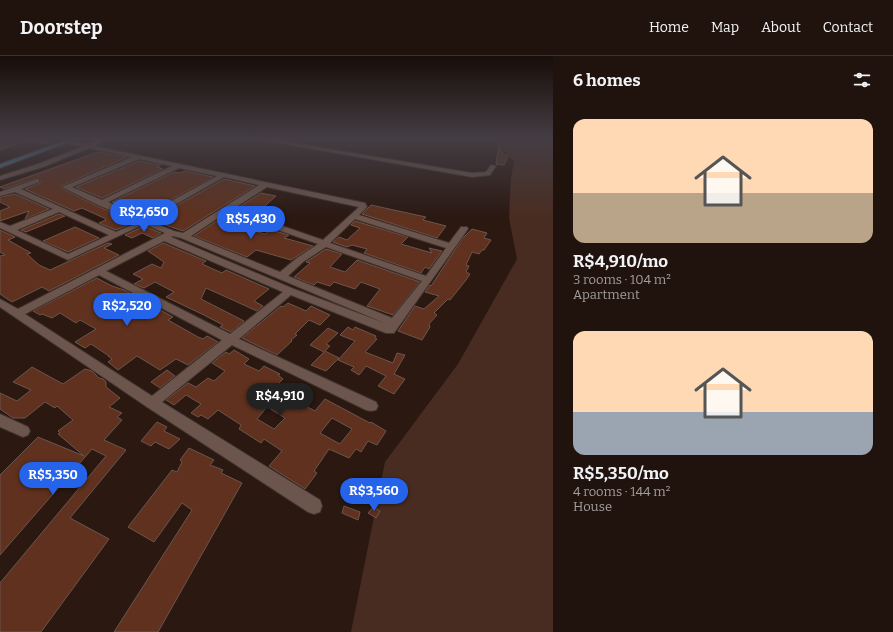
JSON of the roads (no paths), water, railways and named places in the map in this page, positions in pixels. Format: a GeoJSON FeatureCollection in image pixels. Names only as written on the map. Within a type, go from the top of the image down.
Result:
{"type":"FeatureCollection","features":[{"type":"Feature","properties":{"kind":"street"},"geometry":{"type":"LineString","coordinates":[[23,172],[41,165]]}},
{"type":"Feature","properties":{"kind":"street"},"geometry":{"type":"LineString","coordinates":[[0,178],[54,165]]}},
{"type":"Feature","properties":{"kind":"street"},"geometry":{"type":"LineString","coordinates":[[119,165],[66,187],[290,291],[390,330],[464,229]]}},
{"type":"Feature","properties":{"kind":"street"},"geometry":{"type":"LineString","coordinates":[[101,203],[179,165],[362,205],[363,207],[324,244],[300,260],[281,277]]}},
{"type":"Feature","properties":{"kind":"street"},"geometry":{"type":"LineString","coordinates":[[417,165],[472,174],[488,174],[493,166]]}},
{"type":"Feature","properties":{"kind":"street"},"geometry":{"type":"LineString","coordinates":[[0,225],[68,257],[141,222],[223,175]]}},
{"type":"Feature","properties":{"kind":"street"},"geometry":{"type":"LineString","coordinates":[[0,194],[37,181]]}},
{"type":"Feature","properties":{"kind":"street"},"geometry":{"type":"LineString","coordinates":[[184,236],[266,184]]}},
{"type":"Feature","properties":{"kind":"street"},"geometry":{"type":"LineString","coordinates":[[15,189],[116,235]]}},
{"type":"Feature","properties":{"kind":"street"},"geometry":{"type":"LineString","coordinates":[[8,230],[60,209]]}},
{"type":"Feature","properties":{"kind":"street"},"geometry":{"type":"LineString","coordinates":[[226,210],[428,280]]}},
{"type":"Feature","properties":{"kind":"street"},"geometry":{"type":"LineString","coordinates":[[354,216],[452,247]]}},
{"type":"Feature","properties":{"kind":"street"},"geometry":{"type":"LineString","coordinates":[[16,314],[167,235],[184,236],[394,323]]}},
{"type":"Feature","properties":{"kind":"street"},"geometry":{"type":"LineString","coordinates":[[99,271],[230,339],[371,406]]}},
{"type":"Feature","properties":{"kind":"street"},"geometry":{"type":"LineString","coordinates":[[152,403],[290,291]]}},
{"type":"Feature","properties":{"kind":"street"},"geometry":{"type":"LineString","coordinates":[[0,302],[152,403],[314,506]]}},
{"type":"Feature","properties":{"kind":"street"},"geometry":{"type":"LineString","coordinates":[[0,420],[23,431]]}}]}
